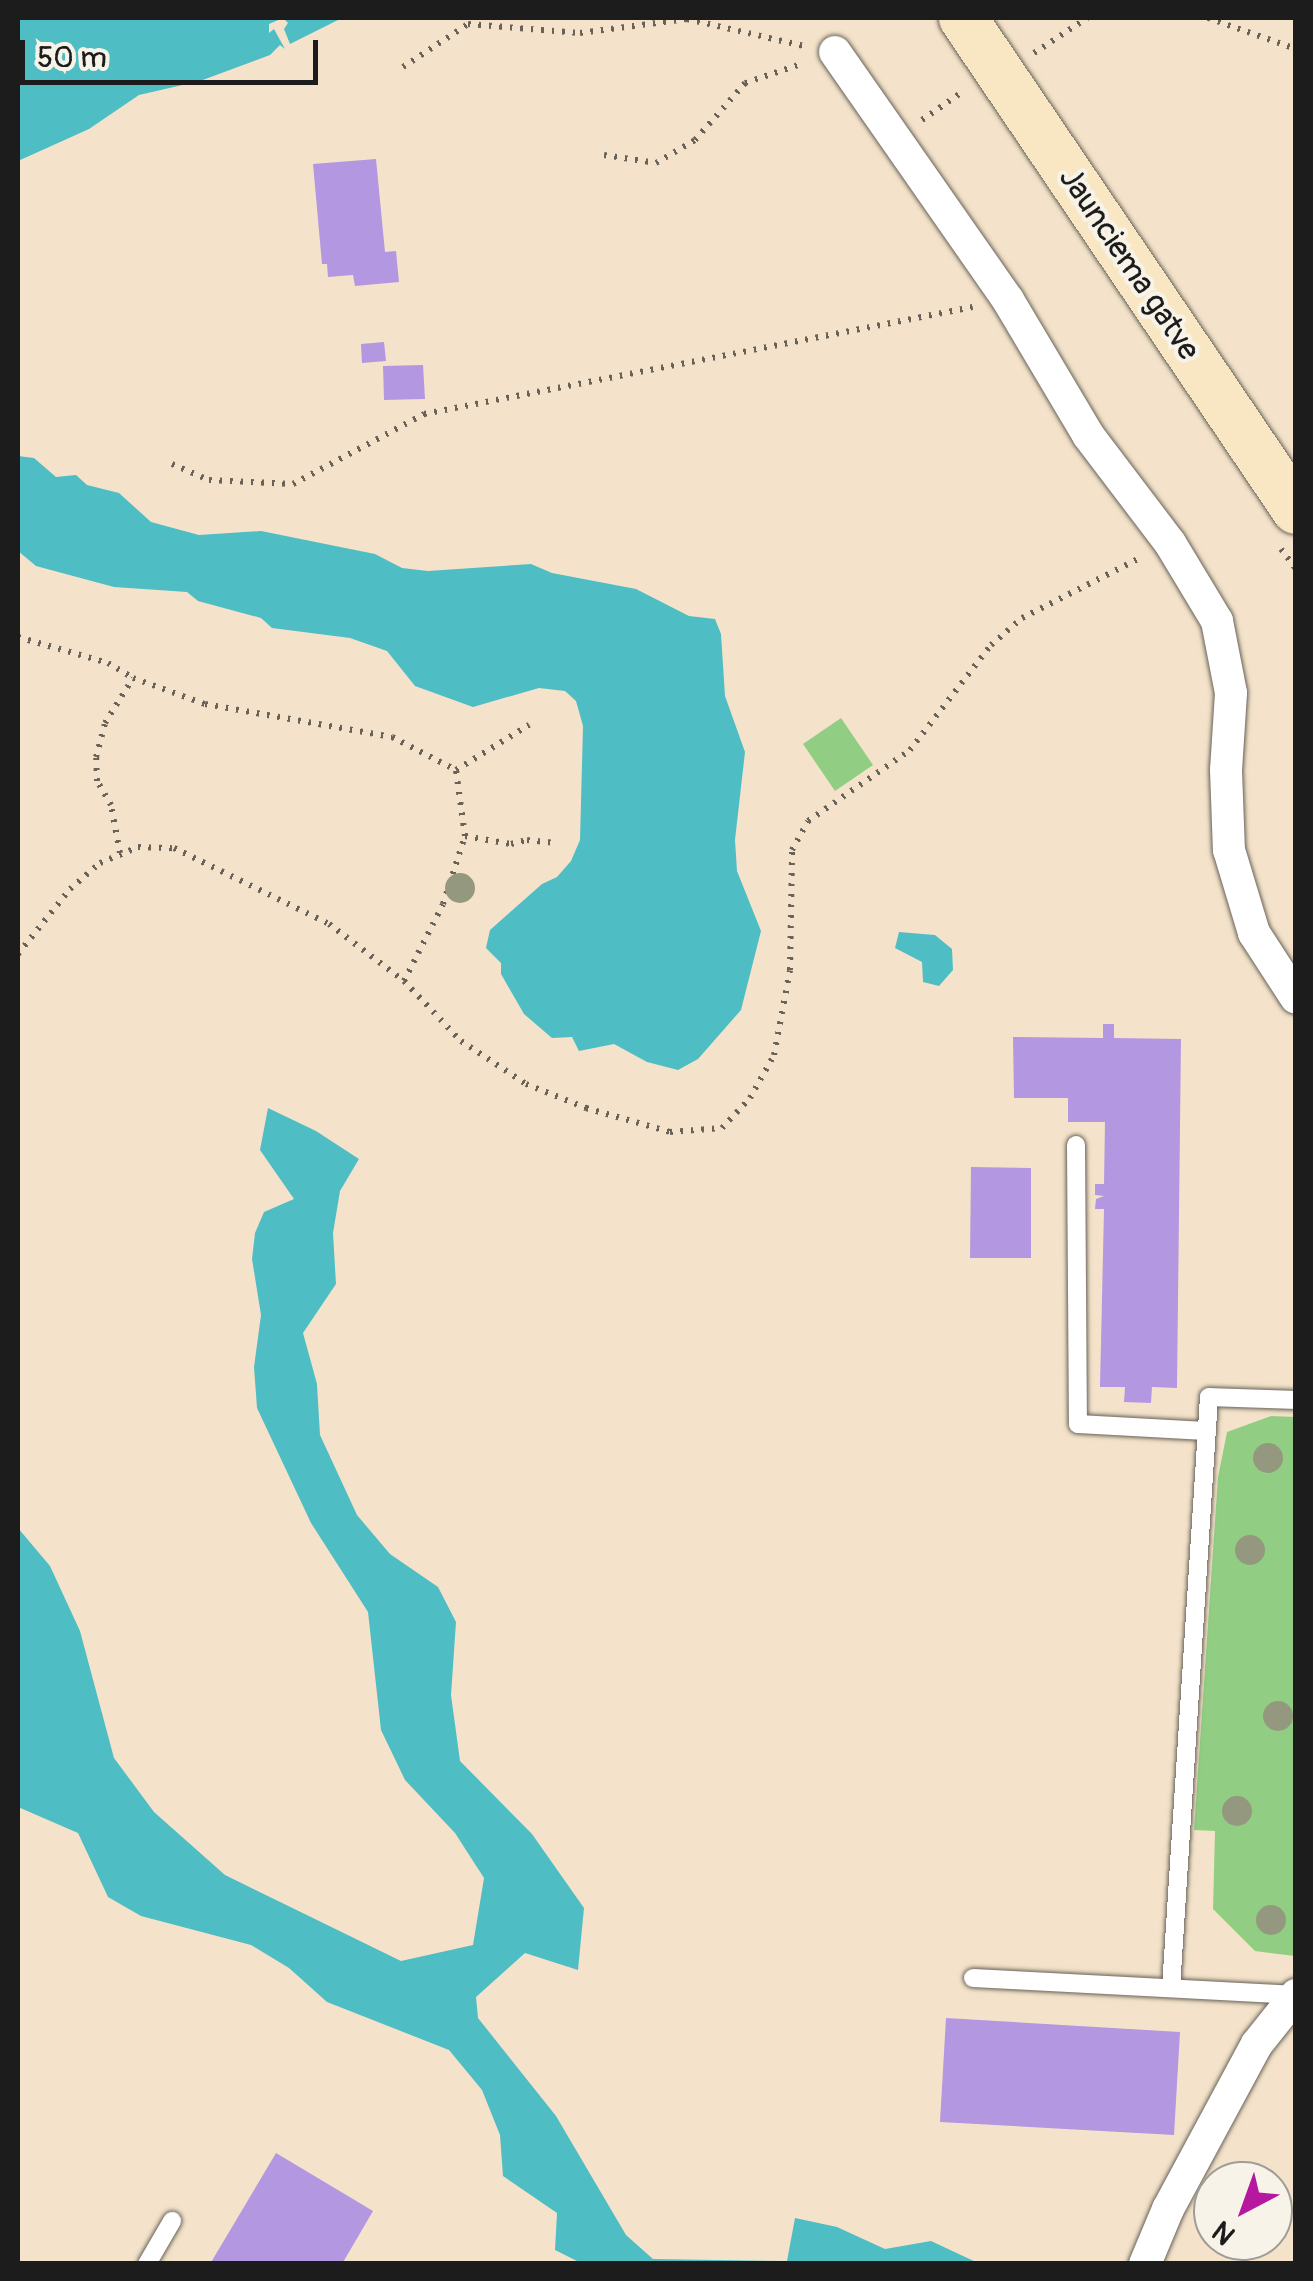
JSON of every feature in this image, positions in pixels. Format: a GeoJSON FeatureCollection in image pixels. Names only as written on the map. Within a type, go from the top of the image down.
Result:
{"type":"FeatureCollection","features":[{"type":"Feature","properties":{"kind":"main road","name":"Jaunciema gatve"},"geometry":{"type":"LineString","coordinates":[[963,18],[1296,510]]}},
{"type":"Feature","properties":{"kind":"street"},"geometry":{"type":"LineString","coordinates":[[834,52],[1008,300],[1088,435],[1170,543],[1217,621],[1231,693],[1226,770],[1229,850],[1254,933],[1296,998]]}},
{"type":"Feature","properties":{"kind":"street"},"geometry":{"type":"LineString","coordinates":[[1144,2264],[1168,2209],[1257,2044],[1294,1995]]}},
{"type":"Feature","properties":{"kind":"lane"},"geometry":{"type":"LineString","coordinates":[[1076,1145],[1078,1424],[1206,1431]]}},
{"type":"Feature","properties":{"kind":"lane"},"geometry":{"type":"LineString","coordinates":[[1171,1988],[1208,1397],[1296,1400]]}},
{"type":"Feature","properties":{"kind":"lane"},"geometry":{"type":"LineString","coordinates":[[973,1978],[1294,1995]]}},
{"type":"Feature","properties":{"kind":"lane"},"geometry":{"type":"LineString","coordinates":[[146,2264],[172,2221]]}},
{"type":"Feature","properties":{"kind":"path"},"geometry":{"type":"LineString","coordinates":[[922,120],[1001,75],[1086,18]]}},
{"type":"Feature","properties":{"kind":"path"},"geometry":{"type":"LineString","coordinates":[[1208,18],[1296,50]]}},
{"type":"Feature","properties":{"kind":"path"},"geometry":{"type":"LineString","coordinates":[[403,68],[468,24],[580,33],[687,20],[834,52]]}},
{"type":"Feature","properties":{"kind":"path"},"geometry":{"type":"LineString","coordinates":[[604,155],[656,164],[695,140],[745,83],[834,52]]}},
{"type":"Feature","properties":{"kind":"path"},"geometry":{"type":"LineString","coordinates":[[172,464],[209,480],[293,484],[424,414],[1008,300]]}},
{"type":"Feature","properties":{"kind":"path"},"geometry":{"type":"LineString","coordinates":[[18,954],[70,889],[100,863],[138,848],[174,848],[329,924],[404,981],[461,1042],[526,1084],[586,1108],[670,1132],[722,1128],[750,1098],[774,1055],[794,921],[792,850],[808,821],[910,750],[991,645],[1022,618],[1170,543]]}},
{"type":"Feature","properties":{"kind":"path"},"geometry":{"type":"LineString","coordinates":[[18,637],[108,663],[134,678],[205,704],[392,737],[456,770]]}},
{"type":"Feature","properties":{"kind":"path"},"geometry":{"type":"LineString","coordinates":[[120,853],[110,805],[97,781],[96,757],[106,724],[134,678]]}},
{"type":"Feature","properties":{"kind":"path"},"geometry":{"type":"LineString","coordinates":[[456,770],[529,724]]}},
{"type":"Feature","properties":{"kind":"path"},"geometry":{"type":"LineString","coordinates":[[404,981],[443,904],[465,836],[456,770]]}},
{"type":"Feature","properties":{"kind":"path"},"geometry":{"type":"LineString","coordinates":[[465,836],[511,844],[526,840],[556,843]]}},
{"type":"Feature","properties":{"kind":"green space"},"geometry":{"type":"Polygon","coordinates":[[[841,718],[873,765],[835,791],[803,744],[841,718]]]}},
{"type":"Feature","properties":{"kind":"green space"},"geometry":{"type":"Polygon","coordinates":[[[1271,1416],[1296,1417],[1295,1956],[1255,1951],[1213,1909],[1215,1831],[1194,1830],[1218,1477],[1227,1432],[1271,1416]]]}},
{"type":"Feature","properties":{"kind":"water"},"geometry":{"type":"Polygon","coordinates":[[[18,18],[283,18],[269,24],[269,33],[274,29],[285,49],[280,45],[270,55],[200,81],[139,95],[89,129],[18,161],[18,18]]]}},
{"type":"Feature","properties":{"kind":"water"},"geometry":{"type":"Polygon","coordinates":[[[283,18],[342,18],[290,44],[284,29],[288,23],[283,18]]]}},
{"type":"Feature","properties":{"kind":"water"},"geometry":{"type":"Polygon","coordinates":[[[18,456],[34,458],[56,477],[76,475],[87,485],[119,493],[151,522],[199,535],[261,531],[375,554],[402,568],[428,571],[531,564],[552,573],[636,589],[689,616],[715,619],[721,634],[725,696],[745,752],[735,840],[737,871],[761,931],[741,1010],[698,1059],[678,1070],[647,1062],[614,1044],[579,1051],[572,1037],[552,1038],[524,1014],[501,974],[501,963],[486,948],[490,930],[542,884],[557,877],[571,861],[580,840],[583,726],[576,701],[565,691],[539,688],[473,707],[415,686],[387,651],[350,638],[272,628],[261,618],[198,601],[187,592],[114,587],[36,566],[18,551],[18,456]]]}},
{"type":"Feature","properties":{"kind":"water"},"geometry":{"type":"Polygon","coordinates":[[[899,932],[935,935],[952,949],[953,970],[939,986],[923,982],[922,962],[895,948],[899,932]]]}},
{"type":"Feature","properties":{"kind":"water"},"geometry":{"type":"Polygon","coordinates":[[[268,1108],[316,1131],[359,1159],[340,1191],[333,1233],[336,1284],[303,1333],[317,1384],[320,1435],[357,1515],[390,1554],[438,1587],[456,1622],[451,1695],[460,1761],[532,1834],[584,1908],[578,1970],[525,1953],[476,1997],[478,2018],[556,2116],[626,2235],[653,2259],[787,2261],[795,2218],[837,2227],[885,2249],[931,2241],[978,2263],[581,2263],[555,2250],[557,2213],[503,2176],[500,2135],[482,2090],[449,2050],[327,2002],[289,1968],[251,1945],[141,1916],[108,1897],[78,1833],[18,1807],[18,1528],[50,1566],[80,1631],[114,1758],[154,1812],[225,1875],[401,1961],[473,1945],[484,1878],[455,1833],[405,1780],[381,1730],[368,1612],[311,1523],[257,1408],[254,1367],[261,1315],[252,1259],[255,1233],[264,1212],[294,1199],[260,1150],[268,1108]]]}},
{"type":"Feature","properties":{"kind":"building"},"geometry":{"type":"Polygon","coordinates":[[[376,159],[385,252],[396,251],[399,282],[355,286],[353,275],[328,277],[327,264],[322,264],[313,164],[376,159]]]}},
{"type":"Feature","properties":{"kind":"building"},"geometry":{"type":"Polygon","coordinates":[[[384,342],[386,361],[362,363],[361,344],[384,342]]]}},
{"type":"Feature","properties":{"kind":"building"},"geometry":{"type":"Polygon","coordinates":[[[423,365],[425,399],[384,400],[383,366],[423,365]]]}},
{"type":"Feature","properties":{"kind":"building"},"geometry":{"type":"Polygon","coordinates":[[[1103,1024],[1114,1024],[1114,1038],[1181,1039],[1177,1388],[1152,1387],[1151,1403],[1124,1402],[1125,1387],[1100,1387],[1104,1209],[1095,1209],[1096,1199],[1104,1196],[1095,1195],[1095,1184],[1104,1184],[1105,1122],[1068,1122],[1068,1098],[1014,1098],[1013,1037],[1103,1038],[1103,1024]]]}},
{"type":"Feature","properties":{"kind":"building"},"geometry":{"type":"Polygon","coordinates":[[[971,1167],[1031,1168],[1031,1258],[970,1258],[971,1167]]]}},
{"type":"Feature","properties":{"kind":"building"},"geometry":{"type":"Polygon","coordinates":[[[946,2018],[1180,2032],[1174,2135],[940,2122],[946,2018]]]}},
{"type":"Feature","properties":{"kind":"building"},"geometry":{"type":"Polygon","coordinates":[[[276,2153],[373,2211],[342,2264],[210,2264],[276,2153]]]}}]}
